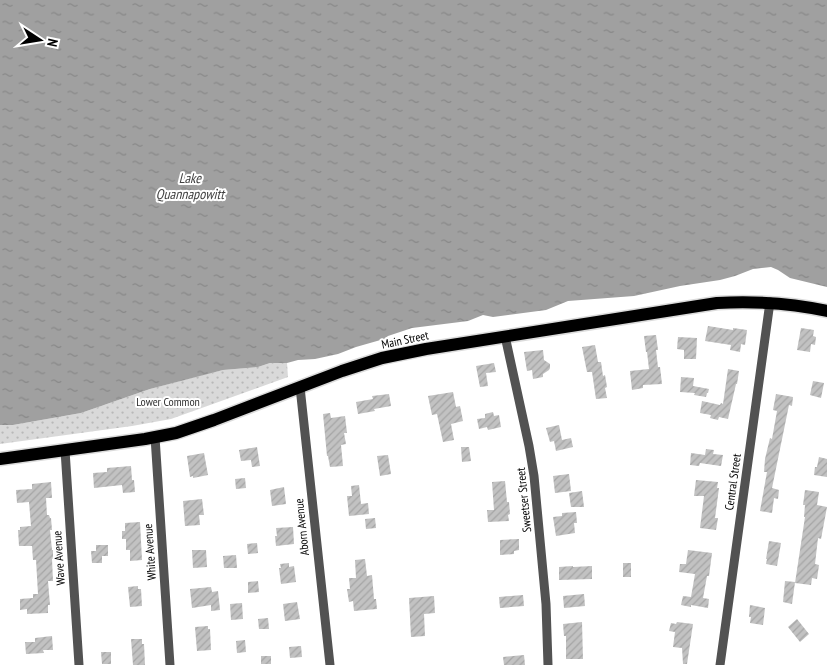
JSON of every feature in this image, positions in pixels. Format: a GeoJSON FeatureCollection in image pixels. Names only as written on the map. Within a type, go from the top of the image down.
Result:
{"type":"FeatureCollection","features":[{"type":"Feature","properties":{"kind":"main road","name":"Main Street"},"geometry":{"type":"LineString","coordinates":[[0,458],[176,433],[206,424],[342,371],[389,357],[426,349],[708,304],[770,302],[827,311]]}},
{"type":"Feature","properties":{"kind":"street","name":"Central Street"},"geometry":{"type":"LineString","coordinates":[[720,665],[770,302]]}},
{"type":"Feature","properties":{"kind":"street","name":"Sweetser Street"},"geometry":{"type":"LineString","coordinates":[[505,336],[534,476],[546,595],[548,665]]}},
{"type":"Feature","properties":{"kind":"street","name":"Aborn Avenue"},"geometry":{"type":"LineString","coordinates":[[300,387],[330,665]]}},
{"type":"Feature","properties":{"kind":"street","name":"White Avenue"},"geometry":{"type":"LineString","coordinates":[[155,437],[170,665]]}},
{"type":"Feature","properties":{"kind":"street","name":"Wave Avenue"},"geometry":{"type":"LineString","coordinates":[[65,450],[79,665]]}},
{"type":"Feature","properties":{"kind":"green space","name":"Lower Common"},"geometry":{"type":"Polygon","coordinates":[[[270,363],[287,363],[288,377],[171,419],[0,444],[0,425],[13,425],[81,413],[150,389],[206,374],[223,370],[258,367],[270,363]]]}},
{"type":"Feature","properties":{"kind":"water","name":"Lake Quannapowitt"},"geometry":{"type":"Polygon","coordinates":[[[0,0],[827,0],[827,287],[790,278],[771,267],[753,269],[720,280],[634,296],[568,301],[546,310],[493,317],[483,315],[468,321],[412,328],[338,354],[287,363],[270,363],[258,367],[223,370],[150,389],[81,413],[13,425],[0,425],[0,0]]]}},
{"type":"Feature","properties":{"kind":"building"},"geometry":{"type":"Polygon","coordinates":[[[708,326],[747,330],[745,345],[741,344],[740,352],[730,350],[731,345],[705,341],[708,326]]]}},
{"type":"Feature","properties":{"kind":"building"},"geometry":{"type":"Polygon","coordinates":[[[801,328],[814,330],[813,336],[816,337],[815,345],[811,344],[810,352],[797,350],[801,328]]]}},
{"type":"Feature","properties":{"kind":"building"},"geometry":{"type":"Polygon","coordinates":[[[656,335],[658,367],[660,367],[662,384],[643,385],[643,388],[632,390],[630,371],[649,369],[644,336],[656,335]]]}},
{"type":"Feature","properties":{"kind":"building"},"geometry":{"type":"Polygon","coordinates":[[[678,337],[697,338],[696,359],[684,359],[684,350],[677,349],[678,337]]]}},
{"type":"Feature","properties":{"kind":"building"},"geometry":{"type":"Polygon","coordinates":[[[595,345],[598,362],[601,362],[603,376],[605,375],[607,398],[596,399],[592,372],[587,372],[582,347],[595,345]]]}},
{"type":"Feature","properties":{"kind":"building"},"geometry":{"type":"Polygon","coordinates":[[[543,350],[544,360],[550,364],[550,368],[543,374],[543,377],[533,379],[532,370],[527,371],[524,352],[543,350]]]}},
{"type":"Feature","properties":{"kind":"building"},"geometry":{"type":"Polygon","coordinates":[[[494,363],[496,372],[486,373],[488,386],[480,387],[476,366],[494,363]]]}},
{"type":"Feature","properties":{"kind":"building"},"geometry":{"type":"Polygon","coordinates":[[[728,369],[739,371],[728,419],[719,417],[718,420],[710,418],[711,415],[700,413],[702,401],[723,404],[728,369]]]}},
{"type":"Feature","properties":{"kind":"building"},"geometry":{"type":"Polygon","coordinates":[[[681,377],[694,378],[693,386],[709,389],[706,397],[694,395],[695,393],[680,392],[681,377]]]}},
{"type":"Feature","properties":{"kind":"building"},"geometry":{"type":"Polygon","coordinates":[[[813,381],[824,383],[821,398],[810,395],[813,381]]]}},
{"type":"Feature","properties":{"kind":"building"},"geometry":{"type":"Polygon","coordinates":[[[453,392],[456,407],[460,406],[463,421],[451,424],[454,440],[443,442],[437,414],[432,415],[428,396],[453,392]]]}},
{"type":"Feature","properties":{"kind":"building"},"geometry":{"type":"Polygon","coordinates":[[[389,394],[391,406],[358,414],[356,402],[373,399],[372,396],[389,394]]]}},
{"type":"Feature","properties":{"kind":"building"},"geometry":{"type":"Polygon","coordinates":[[[776,394],[793,397],[792,406],[789,405],[772,488],[779,490],[778,499],[774,498],[772,513],[760,511],[767,472],[764,472],[765,459],[770,438],[772,439],[777,411],[773,410],[776,394]]]}},
{"type":"Feature","properties":{"kind":"building"},"geometry":{"type":"Polygon","coordinates":[[[493,412],[494,416],[499,415],[501,427],[488,430],[487,427],[479,429],[477,419],[485,418],[485,414],[493,412]]]}},
{"type":"Feature","properties":{"kind":"building"},"geometry":{"type":"Polygon","coordinates":[[[330,413],[331,418],[345,416],[347,433],[344,433],[346,444],[341,445],[343,466],[330,467],[327,456],[323,414],[330,413]]]}},
{"type":"Feature","properties":{"kind":"building"},"geometry":{"type":"Polygon","coordinates":[[[559,425],[562,440],[571,438],[573,447],[556,451],[554,441],[550,442],[546,428],[559,425]]]}},
{"type":"Feature","properties":{"kind":"building"},"geometry":{"type":"Polygon","coordinates":[[[257,447],[260,466],[252,467],[251,460],[241,461],[239,450],[257,447]]]}},
{"type":"Feature","properties":{"kind":"building"},"geometry":{"type":"Polygon","coordinates":[[[461,447],[469,447],[471,461],[462,462],[461,447]]]}},
{"type":"Feature","properties":{"kind":"building"},"geometry":{"type":"Polygon","coordinates":[[[706,449],[714,450],[713,454],[723,455],[721,466],[700,463],[699,466],[690,465],[691,453],[705,455],[706,449]]]}},
{"type":"Feature","properties":{"kind":"building"},"geometry":{"type":"Polygon","coordinates":[[[204,453],[208,475],[190,477],[187,456],[204,453]]]}},
{"type":"Feature","properties":{"kind":"building"},"geometry":{"type":"Polygon","coordinates":[[[388,455],[391,474],[380,476],[377,456],[388,455]]]}},
{"type":"Feature","properties":{"kind":"building"},"geometry":{"type":"Polygon","coordinates":[[[819,457],[827,459],[827,477],[814,475],[819,457]]]}},
{"type":"Feature","properties":{"kind":"building"},"geometry":{"type":"Polygon","coordinates":[[[131,466],[135,492],[123,493],[122,485],[94,488],[93,473],[107,472],[107,468],[131,466]]]}},
{"type":"Feature","properties":{"kind":"building"},"geometry":{"type":"Polygon","coordinates":[[[569,474],[571,491],[555,493],[553,476],[569,474]]]}},
{"type":"Feature","properties":{"kind":"building"},"geometry":{"type":"Polygon","coordinates":[[[245,478],[246,488],[236,489],[235,479],[245,478]]]}},
{"type":"Feature","properties":{"kind":"building"},"geometry":{"type":"Polygon","coordinates":[[[696,480],[718,482],[716,530],[700,528],[704,496],[694,496],[696,480]]]}},
{"type":"Feature","properties":{"kind":"building"},"geometry":{"type":"Polygon","coordinates":[[[505,481],[507,502],[509,502],[509,521],[488,522],[487,510],[494,510],[492,482],[505,481]]]}},
{"type":"Feature","properties":{"kind":"building"},"geometry":{"type":"Polygon","coordinates":[[[51,482],[52,498],[46,498],[47,515],[51,518],[52,530],[50,530],[53,550],[53,581],[48,581],[50,605],[48,605],[48,613],[27,614],[27,609],[20,610],[20,599],[33,598],[33,594],[38,594],[36,560],[33,560],[32,546],[19,546],[18,530],[20,530],[20,527],[31,526],[29,502],[17,503],[16,490],[32,489],[32,484],[51,482]]]}},
{"type":"Feature","properties":{"kind":"building"},"geometry":{"type":"Polygon","coordinates":[[[359,485],[361,504],[368,503],[369,514],[349,516],[347,496],[352,496],[351,486],[359,485]]]}},
{"type":"Feature","properties":{"kind":"building"},"geometry":{"type":"Polygon","coordinates":[[[284,487],[286,504],[272,506],[270,490],[284,487]]]}},
{"type":"Feature","properties":{"kind":"building"},"geometry":{"type":"Polygon","coordinates":[[[805,490],[819,492],[817,505],[827,507],[821,539],[818,538],[815,564],[819,565],[817,579],[812,578],[811,585],[795,583],[805,517],[805,505],[803,505],[805,490]]]}},
{"type":"Feature","properties":{"kind":"building"},"geometry":{"type":"Polygon","coordinates":[[[582,491],[584,507],[571,507],[569,493],[582,491]]]}},
{"type":"Feature","properties":{"kind":"building"},"geometry":{"type":"Polygon","coordinates":[[[202,499],[204,515],[199,515],[200,525],[185,526],[183,501],[202,499]]]}},
{"type":"Feature","properties":{"kind":"building"},"geometry":{"type":"Polygon","coordinates":[[[576,512],[577,523],[574,523],[575,533],[556,536],[553,517],[562,516],[562,513],[576,512]]]}},
{"type":"Feature","properties":{"kind":"building"},"geometry":{"type":"Polygon","coordinates":[[[375,518],[376,528],[366,529],[365,519],[375,518]]]}},
{"type":"Feature","properties":{"kind":"building"},"geometry":{"type":"Polygon","coordinates":[[[140,522],[142,560],[130,561],[130,550],[126,550],[126,539],[122,539],[122,531],[125,531],[125,523],[140,522]]]}},
{"type":"Feature","properties":{"kind":"building"},"geometry":{"type":"Polygon","coordinates":[[[293,527],[294,544],[276,546],[276,528],[293,527]]]}},
{"type":"Feature","properties":{"kind":"building"},"geometry":{"type":"Polygon","coordinates":[[[519,539],[519,550],[514,551],[514,554],[500,555],[500,540],[519,539]]]}},
{"type":"Feature","properties":{"kind":"building"},"geometry":{"type":"Polygon","coordinates":[[[769,541],[781,543],[777,566],[766,564],[769,541]]]}},
{"type":"Feature","properties":{"kind":"building"},"geometry":{"type":"Polygon","coordinates":[[[257,543],[258,553],[248,554],[247,544],[257,543]]]}},
{"type":"Feature","properties":{"kind":"building"},"geometry":{"type":"Polygon","coordinates":[[[96,545],[108,545],[108,556],[102,556],[102,563],[92,563],[91,551],[96,551],[96,545]]]}},
{"type":"Feature","properties":{"kind":"building"},"geometry":{"type":"Polygon","coordinates":[[[192,550],[206,550],[207,567],[193,568],[192,550]]]}},
{"type":"Feature","properties":{"kind":"building"},"geometry":{"type":"Polygon","coordinates":[[[688,550],[712,553],[709,576],[707,576],[703,598],[709,599],[708,608],[681,605],[683,596],[691,597],[695,574],[679,572],[680,564],[686,564],[688,550]]]}},
{"type":"Feature","properties":{"kind":"building"},"geometry":{"type":"Polygon","coordinates":[[[236,555],[237,568],[224,568],[223,556],[236,555]]]}},
{"type":"Feature","properties":{"kind":"building"},"geometry":{"type":"Polygon","coordinates":[[[365,559],[367,576],[372,575],[374,599],[376,599],[377,609],[354,611],[353,601],[349,602],[347,589],[350,589],[349,578],[356,578],[355,560],[365,559]]]}},
{"type":"Feature","properties":{"kind":"building"},"geometry":{"type":"Polygon","coordinates":[[[289,563],[289,567],[294,566],[296,582],[281,584],[280,564],[289,563]]]}},
{"type":"Feature","properties":{"kind":"building"},"geometry":{"type":"Polygon","coordinates":[[[623,563],[631,563],[631,577],[623,577],[623,563]]]}},
{"type":"Feature","properties":{"kind":"building"},"geometry":{"type":"Polygon","coordinates":[[[592,566],[592,579],[559,580],[559,567],[592,566]]]}},
{"type":"Feature","properties":{"kind":"building"},"geometry":{"type":"Polygon","coordinates":[[[258,581],[259,592],[248,593],[248,582],[258,581]]]}},
{"type":"Feature","properties":{"kind":"building"},"geometry":{"type":"Polygon","coordinates":[[[785,581],[795,582],[792,604],[783,602],[785,581]]]}},
{"type":"Feature","properties":{"kind":"building"},"geometry":{"type":"Polygon","coordinates":[[[138,586],[138,589],[141,589],[142,606],[130,607],[128,587],[138,586]]]}},
{"type":"Feature","properties":{"kind":"building"},"geometry":{"type":"Polygon","coordinates":[[[211,587],[212,592],[218,591],[220,610],[211,611],[211,605],[192,608],[190,589],[211,587]]]}},
{"type":"Feature","properties":{"kind":"building"},"geometry":{"type":"Polygon","coordinates":[[[584,594],[585,606],[564,608],[563,596],[584,594]]]}},
{"type":"Feature","properties":{"kind":"building"},"geometry":{"type":"Polygon","coordinates":[[[523,595],[524,606],[500,608],[499,597],[523,595]]]}},
{"type":"Feature","properties":{"kind":"building"},"geometry":{"type":"Polygon","coordinates":[[[434,596],[435,613],[424,614],[425,636],[411,637],[409,598],[434,596]]]}},
{"type":"Feature","properties":{"kind":"building"},"geometry":{"type":"Polygon","coordinates":[[[297,602],[300,619],[285,621],[283,604],[297,602]]]}},
{"type":"Feature","properties":{"kind":"building"},"geometry":{"type":"Polygon","coordinates":[[[242,603],[243,619],[231,620],[230,604],[242,603]]]}},
{"type":"Feature","properties":{"kind":"building"},"geometry":{"type":"Polygon","coordinates":[[[750,605],[765,608],[763,625],[750,623],[750,605]]]}},
{"type":"Feature","properties":{"kind":"building"},"geometry":{"type":"Polygon","coordinates":[[[268,618],[269,629],[259,629],[258,619],[268,618]]]}},
{"type":"Feature","properties":{"kind":"building"},"geometry":{"type":"Polygon","coordinates":[[[797,619],[809,634],[800,642],[788,627],[797,619]]]}},
{"type":"Feature","properties":{"kind":"building"},"geometry":{"type":"Polygon","coordinates":[[[582,622],[583,659],[566,659],[566,636],[564,636],[563,624],[582,622]]]}},
{"type":"Feature","properties":{"kind":"building"},"geometry":{"type":"Polygon","coordinates":[[[677,622],[693,624],[687,664],[683,664],[682,648],[673,647],[675,632],[669,631],[671,623],[676,624],[677,622]]]}},
{"type":"Feature","properties":{"kind":"building"},"geometry":{"type":"Polygon","coordinates":[[[208,626],[208,629],[210,629],[211,650],[197,651],[195,627],[208,626]]]}},
{"type":"Feature","properties":{"kind":"building"},"geometry":{"type":"Polygon","coordinates":[[[52,636],[53,650],[43,650],[44,653],[26,654],[25,642],[35,642],[35,638],[52,636]]]}},
{"type":"Feature","properties":{"kind":"building"},"geometry":{"type":"Polygon","coordinates":[[[131,639],[142,639],[145,665],[133,665],[131,639]]]}},
{"type":"Feature","properties":{"kind":"building"},"geometry":{"type":"Polygon","coordinates":[[[245,640],[246,652],[237,653],[236,641],[245,640]]]}},
{"type":"Feature","properties":{"kind":"building"},"geometry":{"type":"Polygon","coordinates":[[[301,646],[302,657],[290,658],[289,647],[301,646]]]}},
{"type":"Feature","properties":{"kind":"building"},"geometry":{"type":"Polygon","coordinates":[[[101,652],[111,652],[111,664],[102,664],[101,652]]]}},
{"type":"Feature","properties":{"kind":"building"},"geometry":{"type":"Polygon","coordinates":[[[524,655],[525,665],[504,665],[503,657],[524,655]]]}},
{"type":"Feature","properties":{"kind":"building"},"geometry":{"type":"Polygon","coordinates":[[[261,656],[271,656],[271,664],[261,664],[261,656]]]}}]}
